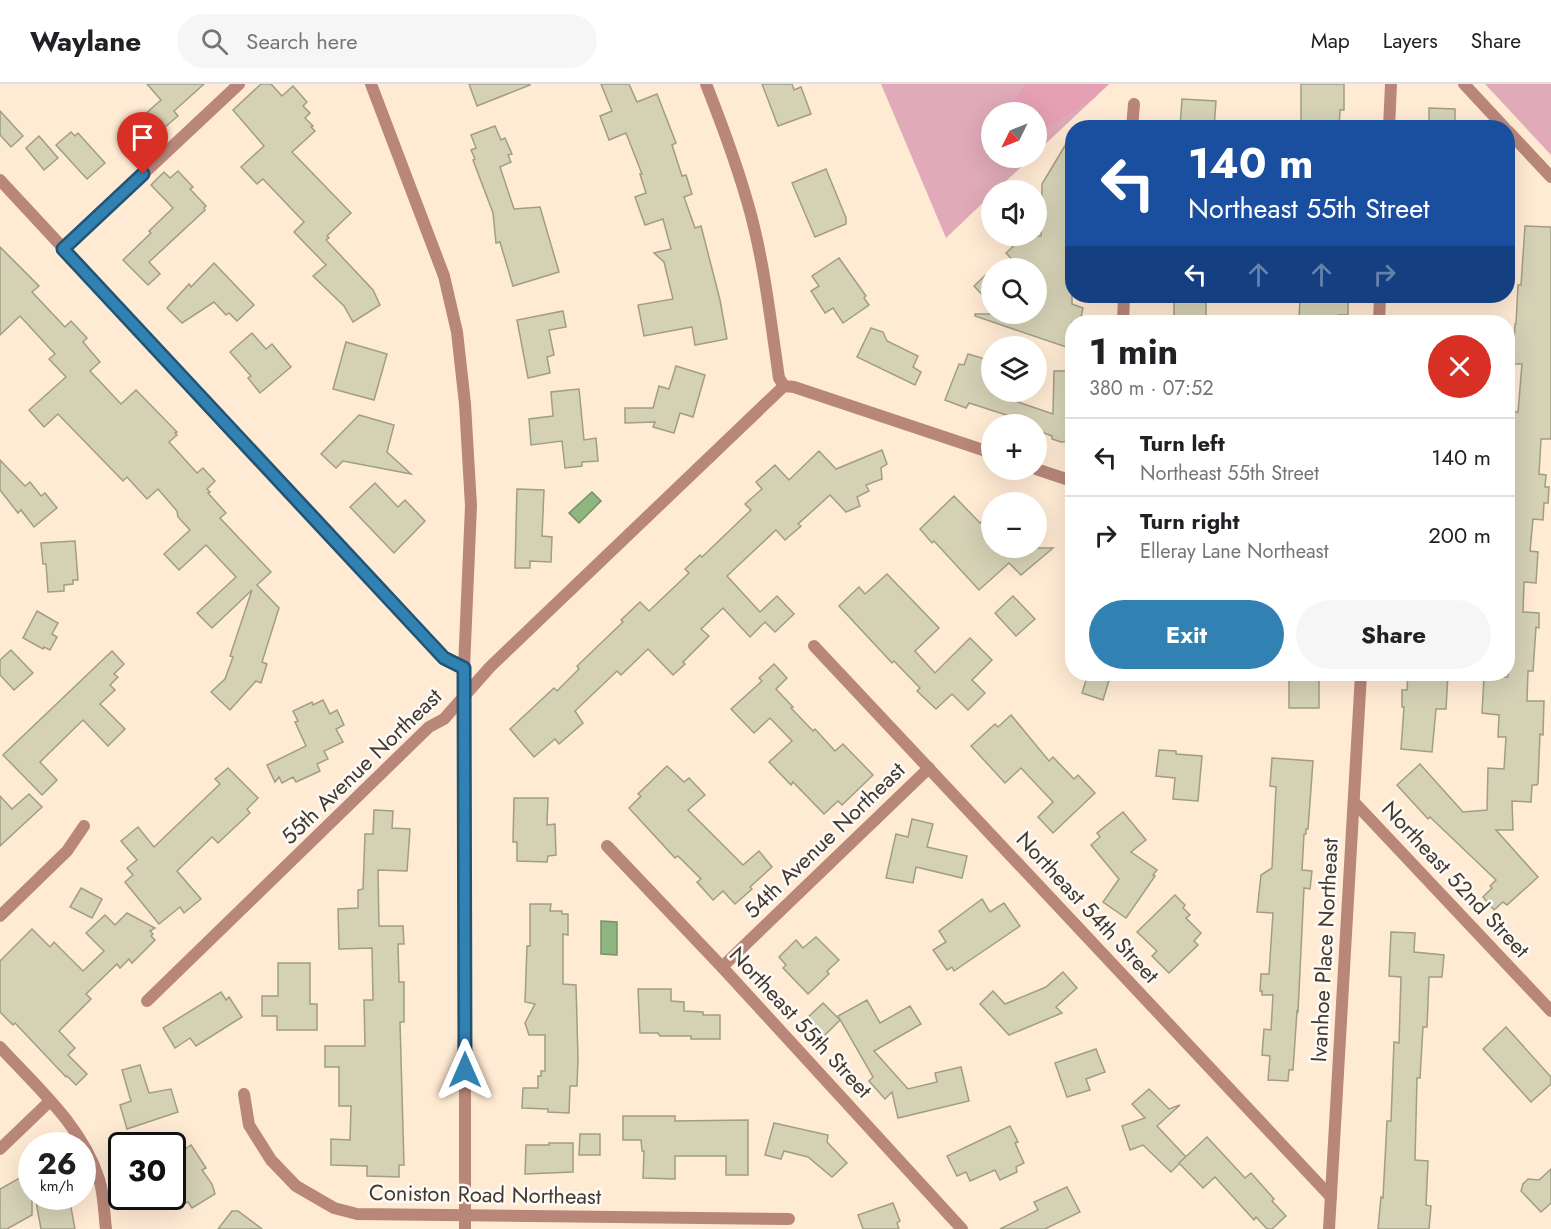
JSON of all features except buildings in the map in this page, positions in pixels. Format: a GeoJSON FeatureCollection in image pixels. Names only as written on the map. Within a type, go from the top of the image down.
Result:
{"type":"FeatureCollection","features":[{"type":"Feature","properties":{"kind":"street"},"geometry":{"type":"LineString","coordinates":[[63,249],[239,84]]}},
{"type":"Feature","properties":{"kind":"street"},"geometry":{"type":"LineString","coordinates":[[370,84],[444,276],[457,332],[465,404],[471,506],[464,668],[465,1229]]}},
{"type":"Feature","properties":{"kind":"street"},"geometry":{"type":"LineString","coordinates":[[706,84],[731,148],[751,216],[765,280],[779,378],[784,386],[981,449]]}},
{"type":"Feature","properties":{"kind":"street"},"geometry":{"type":"LineString","coordinates":[[1390,120],[1392,84]]}},
{"type":"Feature","properties":{"kind":"street"},"geometry":{"type":"LineString","coordinates":[[1464,84],[1498,120]]}},
{"type":"Feature","properties":{"kind":"street"},"geometry":{"type":"LineString","coordinates":[[1133,120],[1134,105]]}},
{"type":"Feature","properties":{"kind":"street"},"geometry":{"type":"LineString","coordinates":[[1515,139],[1551,177]]}},
{"type":"Feature","properties":{"kind":"street"},"geometry":{"type":"LineString","coordinates":[[0,180],[444,658],[464,668]]}},
{"type":"Feature","properties":{"kind":"street","name":"55th Avenue Northeast"},"geometry":{"type":"LineString","coordinates":[[147,1001],[429,727],[444,719],[490,667],[784,386]]}},
{"type":"Feature","properties":{"kind":"street"},"geometry":{"type":"LineString","coordinates":[[1047,473],[1065,479]]}},
{"type":"Feature","properties":{"kind":"street","name":"Northeast 54th Street"},"geometry":{"type":"LineString","coordinates":[[814,646],[1331,1197]]}},
{"type":"Feature","properties":{"kind":"street","name":"Ivanhoe Place Northeast"},"geometry":{"type":"LineString","coordinates":[[1329,1229],[1361,681]]}},
{"type":"Feature","properties":{"kind":"street","name":"54th Avenue Northeast"},"geometry":{"type":"LineString","coordinates":[[722,967],[929,768]]}},
{"type":"Feature","properties":{"kind":"street","name":"Northeast 52nd Street"},"geometry":{"type":"LineString","coordinates":[[1354,802],[1551,1011]]}},
{"type":"Feature","properties":{"kind":"street"},"geometry":{"type":"LineString","coordinates":[[0,916],[67,850],[84,826]]}},
{"type":"Feature","properties":{"kind":"street","name":"Northeast 55th Street"},"geometry":{"type":"LineString","coordinates":[[607,846],[722,967],[962,1229]]}},
{"type":"Feature","properties":{"kind":"street"},"geometry":{"type":"LineString","coordinates":[[0,1047],[78,1135],[99,1179],[106,1229]]}},
{"type":"Feature","properties":{"kind":"street","name":"Coniston Road Northeast"},"geometry":{"type":"LineString","coordinates":[[244,1094],[249,1125],[271,1161],[296,1186],[334,1208],[357,1214],[789,1219]]}},
{"type":"Feature","properties":{"kind":"street"},"geometry":{"type":"LineString","coordinates":[[0,1149],[50,1101]]}},
{"type":"Feature","properties":{"kind":"shaded area"},"geometry":{"type":"Polygon","coordinates":[[[881,84],[1109,84],[1071,120],[1065,120],[1065,126],[1047,143],[1047,102],[981,102],[981,168],[1020,168],[1007,180],[981,180],[981,205],[946,238],[881,84]]]}},
{"type":"Feature","properties":{"kind":"shaded area"},"geometry":{"type":"Polygon","coordinates":[[[1026,84],[1109,84],[1092,100],[1047,128],[1047,102],[1017,102],[1015,99],[1026,84]]]}},
{"type":"Feature","properties":{"kind":"shaded area"},"geometry":{"type":"Polygon","coordinates":[[[1485,84],[1551,84],[1551,155],[1485,84]]]}},
{"type":"Feature","properties":{"kind":"shaded area"},"geometry":{"type":"Polygon","coordinates":[[[592,492],[601,501],[579,523],[569,513],[592,492]]]}},
{"type":"Feature","properties":{"kind":"shaded area"},"geometry":{"type":"Polygon","coordinates":[[[601,921],[617,922],[617,955],[601,954],[601,921]]]}},
{"type":"Feature","properties":{"kind":"route"},"geometry":{"type":"LineString","coordinates":[[143,174],[63,249],[444,658],[464,668],[465,1070]]}}]}
